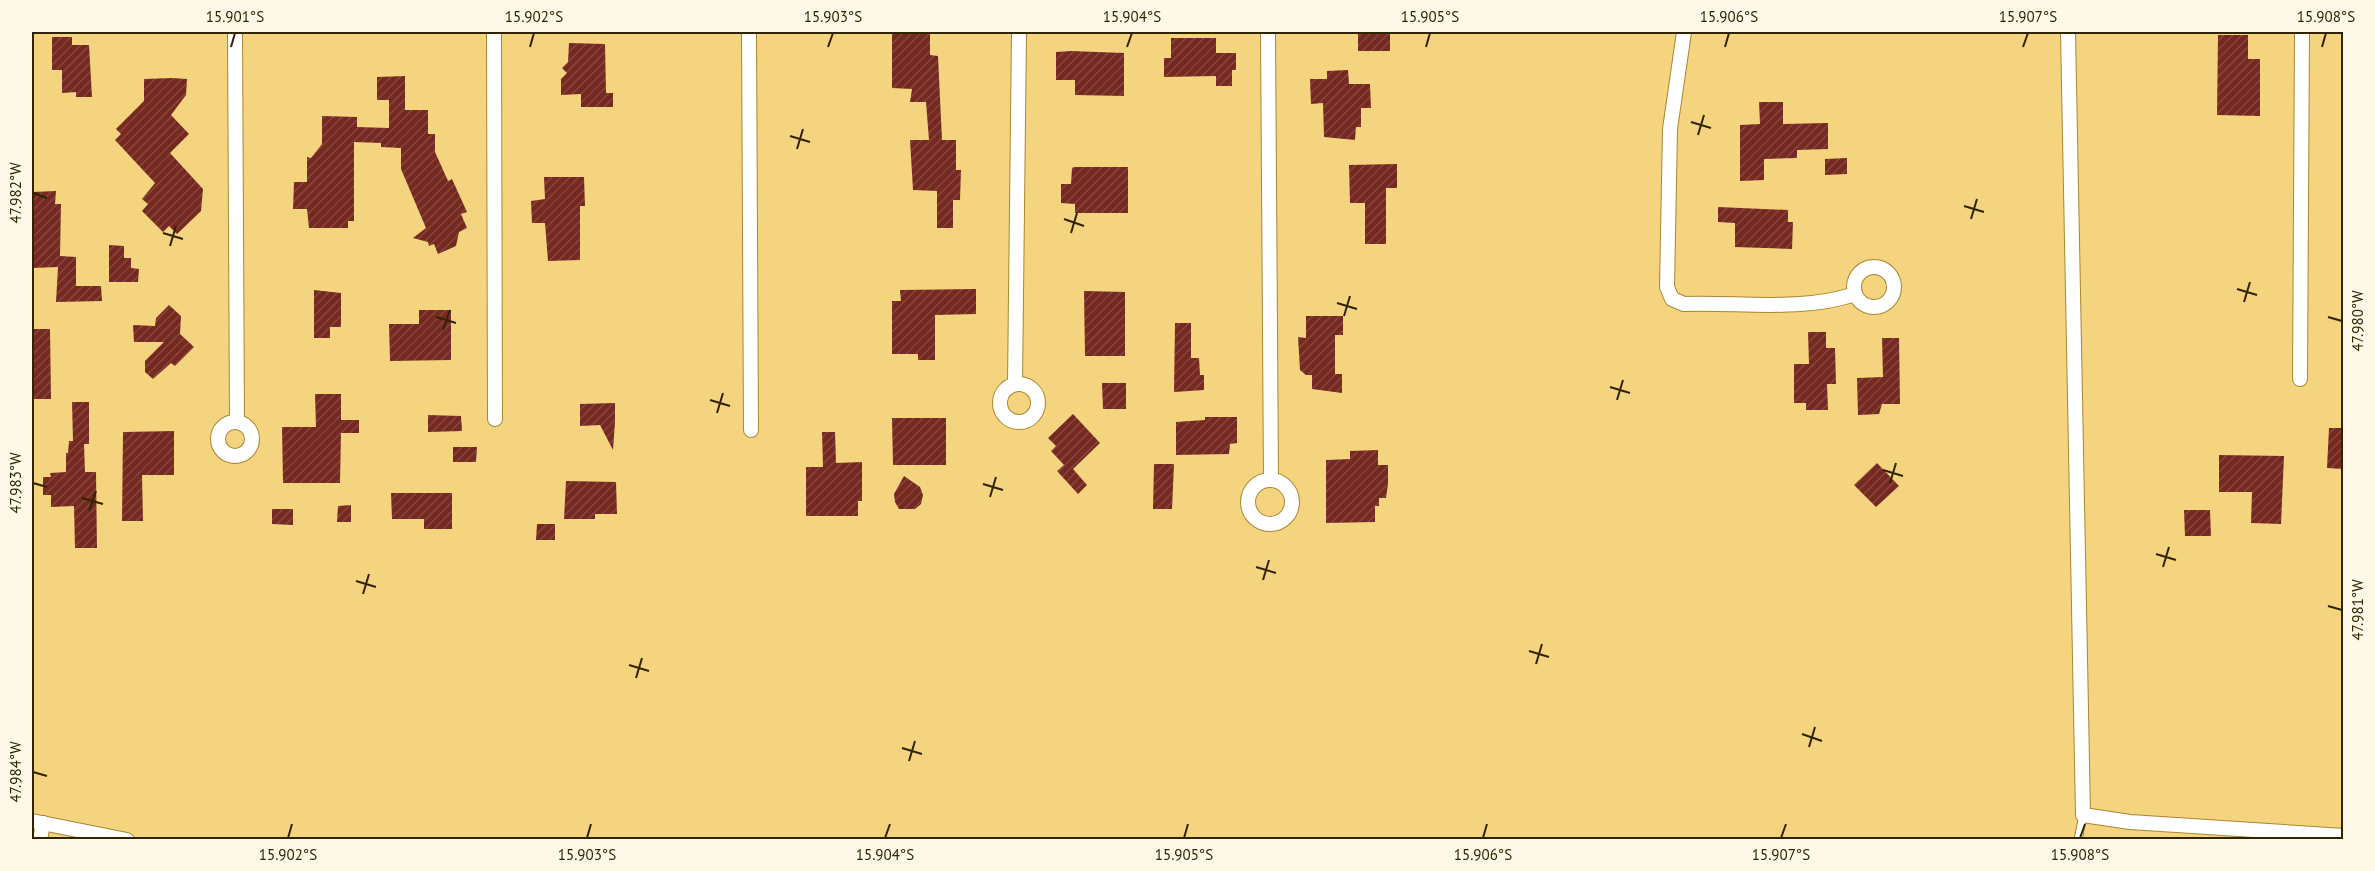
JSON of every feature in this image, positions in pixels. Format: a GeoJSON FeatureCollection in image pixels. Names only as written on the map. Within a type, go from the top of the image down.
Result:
{"type":"FeatureCollection","features":[{"type":"Feature","properties":{"kind":"street"},"geometry":{"type":"LineString","coordinates":[[235,32],[237,421]]}},
{"type":"Feature","properties":{"kind":"street"},"geometry":{"type":"LineString","coordinates":[[494,32],[495,419]]}},
{"type":"Feature","properties":{"kind":"street"},"geometry":{"type":"LineString","coordinates":[[749,32],[751,430]]}},
{"type":"Feature","properties":{"kind":"street"},"geometry":{"type":"LineString","coordinates":[[1015,384],[1018,32]]}},
{"type":"Feature","properties":{"kind":"street"},"geometry":{"type":"LineString","coordinates":[[1268,32],[1271,479]]}},
{"type":"Feature","properties":{"kind":"street"},"geometry":{"type":"LineString","coordinates":[[1684,32],[1670,129],[1667,287],[1672,299],[1684,304],[1813,303],[1836,301],[1855,294]]}},
{"type":"Feature","properties":{"kind":"street"},"geometry":{"type":"LineString","coordinates":[[2068,32],[2083,815],[2130,822],[2343,836]]}},
{"type":"Feature","properties":{"kind":"street"},"geometry":{"type":"LineString","coordinates":[[2300,379],[2302,32]]}},
{"type":"Feature","properties":{"kind":"street"},"geometry":{"type":"LineString","coordinates":[[37,822],[63,833],[127,840]]}},
{"type":"Feature","properties":{"kind":"street"},"geometry":{"type":"LineString","coordinates":[[37,822],[40,840]]}},
{"type":"Feature","properties":{"kind":"lane"},"geometry":{"type":"LineString","coordinates":[[2078,840],[2083,815]]}},
{"type":"Feature","properties":{"kind":"building"},"geometry":{"type":"Polygon","coordinates":[[[1358,32],[1390,32],[1390,51],[1358,51],[1358,32]]]}},
{"type":"Feature","properties":{"kind":"building"},"geometry":{"type":"Polygon","coordinates":[[[892,34],[930,34],[930,55],[938,56],[942,140],[956,140],[956,170],[961,170],[960,200],[953,200],[953,228],[937,228],[937,191],[913,190],[910,140],[929,140],[926,102],[910,102],[912,89],[892,88],[892,34]]]}},
{"type":"Feature","properties":{"kind":"building"},"geometry":{"type":"Polygon","coordinates":[[[2218,35],[2248,35],[2248,59],[2260,59],[2260,116],[2217,115],[2218,35]]]}},
{"type":"Feature","properties":{"kind":"building"},"geometry":{"type":"Polygon","coordinates":[[[52,37],[72,37],[72,45],[89,45],[92,97],[76,97],[76,92],[62,93],[62,70],[52,70],[52,37]]]}},
{"type":"Feature","properties":{"kind":"building"},"geometry":{"type":"Polygon","coordinates":[[[1171,38],[1216,38],[1216,53],[1236,53],[1236,70],[1232,70],[1232,86],[1216,86],[1216,76],[1164,77],[1164,58],[1171,58],[1171,38]]]}},
{"type":"Feature","properties":{"kind":"building"},"geometry":{"type":"Polygon","coordinates":[[[569,43],[605,44],[606,93],[613,93],[613,107],[581,107],[581,94],[561,95],[561,79],[567,73],[562,68],[568,62],[569,43]]]}},
{"type":"Feature","properties":{"kind":"building"},"geometry":{"type":"Polygon","coordinates":[[[1056,52],[1124,53],[1124,96],[1075,95],[1075,80],[1056,80],[1056,52]]]}},
{"type":"Feature","properties":{"kind":"building"},"geometry":{"type":"Polygon","coordinates":[[[1348,70],[1349,84],[1370,84],[1371,108],[1361,108],[1361,127],[1356,127],[1355,140],[1324,137],[1323,103],[1311,104],[1310,79],[1327,79],[1327,71],[1348,70]]]}},
{"type":"Feature","properties":{"kind":"building"},"geometry":{"type":"Polygon","coordinates":[[[405,76],[405,110],[428,110],[428,134],[435,134],[435,152],[448,181],[452,179],[467,212],[461,214],[467,228],[459,232],[456,246],[438,254],[434,244],[429,246],[428,242],[413,238],[426,228],[401,169],[401,148],[381,147],[381,143],[354,142],[354,221],[348,221],[348,228],[309,228],[307,209],[293,209],[294,182],[307,182],[307,157],[311,158],[322,144],[322,116],[357,117],[357,127],[389,128],[389,100],[377,100],[377,77],[405,76]]]}},
{"type":"Feature","properties":{"kind":"building"},"geometry":{"type":"Polygon","coordinates":[[[144,79],[187,79],[186,95],[171,115],[189,134],[170,153],[203,189],[201,211],[177,234],[169,226],[163,232],[142,211],[148,204],[142,199],[155,183],[115,140],[121,134],[116,129],[144,101],[144,79]]]}},
{"type":"Feature","properties":{"kind":"building"},"geometry":{"type":"Polygon","coordinates":[[[1759,102],[1783,102],[1783,124],[1828,123],[1828,149],[1797,150],[1797,158],[1764,159],[1764,180],[1740,181],[1740,125],[1760,124],[1759,102]]]}},
{"type":"Feature","properties":{"kind":"building"},"geometry":{"type":"Polygon","coordinates":[[[1847,158],[1847,174],[1825,175],[1825,159],[1847,158]]]}},
{"type":"Feature","properties":{"kind":"building"},"geometry":{"type":"Polygon","coordinates":[[[1397,164],[1397,188],[1386,188],[1386,244],[1365,244],[1365,203],[1350,203],[1349,165],[1397,164]]]}},
{"type":"Feature","properties":{"kind":"building"},"geometry":{"type":"Polygon","coordinates":[[[1074,167],[1128,167],[1128,213],[1075,213],[1075,204],[1061,203],[1061,184],[1071,184],[1074,167]]]}},
{"type":"Feature","properties":{"kind":"building"},"geometry":{"type":"Polygon","coordinates":[[[544,177],[584,177],[585,206],[580,206],[580,260],[548,261],[545,223],[532,223],[531,201],[545,199],[544,177]]]}},
{"type":"Feature","properties":{"kind":"building"},"geometry":{"type":"Polygon","coordinates":[[[56,191],[55,204],[61,204],[60,256],[76,257],[76,286],[101,286],[102,301],[56,302],[58,267],[32,268],[32,192],[56,191]]]}},
{"type":"Feature","properties":{"kind":"building"},"geometry":{"type":"Polygon","coordinates":[[[1718,207],[1788,210],[1788,222],[1793,222],[1792,249],[1735,247],[1735,223],[1718,222],[1718,207]]]}},
{"type":"Feature","properties":{"kind":"building"},"geometry":{"type":"Polygon","coordinates":[[[109,245],[124,246],[124,258],[131,258],[131,268],[139,269],[138,282],[109,282],[109,245]]]}},
{"type":"Feature","properties":{"kind":"building"},"geometry":{"type":"Polygon","coordinates":[[[976,289],[976,314],[935,315],[935,360],[918,360],[918,354],[892,354],[892,301],[901,301],[900,290],[976,289]]]}},
{"type":"Feature","properties":{"kind":"building"},"geometry":{"type":"Polygon","coordinates":[[[314,290],[341,293],[341,327],[330,327],[330,338],[314,338],[314,290]]]}},
{"type":"Feature","properties":{"kind":"building"},"geometry":{"type":"Polygon","coordinates":[[[1084,291],[1125,292],[1125,356],[1085,356],[1084,291]]]}},
{"type":"Feature","properties":{"kind":"building"},"geometry":{"type":"Polygon","coordinates":[[[169,305],[181,316],[180,334],[194,347],[175,366],[171,363],[153,379],[145,372],[145,361],[164,342],[134,342],[133,325],[155,326],[156,318],[169,305]]]}},
{"type":"Feature","properties":{"kind":"building"},"geometry":{"type":"Polygon","coordinates":[[[419,310],[451,310],[451,360],[390,361],[389,324],[419,324],[419,310]]]}},
{"type":"Feature","properties":{"kind":"building"},"geometry":{"type":"Polygon","coordinates":[[[1306,316],[1343,316],[1343,335],[1335,335],[1335,374],[1342,374],[1342,393],[1312,389],[1312,375],[1306,375],[1300,370],[1298,337],[1306,338],[1306,316]]]}},
{"type":"Feature","properties":{"kind":"building"},"geometry":{"type":"Polygon","coordinates":[[[1175,323],[1191,323],[1191,358],[1199,358],[1200,375],[1204,375],[1204,390],[1174,392],[1175,323]]]}},
{"type":"Feature","properties":{"kind":"building"},"geometry":{"type":"Polygon","coordinates":[[[32,329],[50,329],[51,399],[32,399],[32,329]]]}},
{"type":"Feature","properties":{"kind":"building"},"geometry":{"type":"Polygon","coordinates":[[[1808,332],[1826,332],[1826,348],[1835,348],[1836,384],[1827,384],[1828,410],[1806,410],[1806,403],[1794,403],[1794,364],[1809,364],[1808,332]]]}},
{"type":"Feature","properties":{"kind":"building"},"geometry":{"type":"Polygon","coordinates":[[[1882,338],[1899,338],[1900,404],[1882,404],[1879,414],[1858,415],[1857,378],[1883,377],[1882,338]]]}},
{"type":"Feature","properties":{"kind":"building"},"geometry":{"type":"Polygon","coordinates":[[[1102,383],[1126,383],[1126,409],[1103,409],[1102,383]]]}},
{"type":"Feature","properties":{"kind":"building"},"geometry":{"type":"Polygon","coordinates":[[[315,394],[341,394],[341,420],[359,420],[359,433],[341,433],[340,483],[283,483],[282,427],[316,427],[315,394]]]}},
{"type":"Feature","properties":{"kind":"building"},"geometry":{"type":"Polygon","coordinates":[[[72,402],[89,402],[89,444],[84,444],[85,472],[96,472],[97,548],[75,548],[74,506],[51,507],[51,495],[43,495],[43,477],[51,477],[50,473],[66,472],[66,453],[68,453],[69,441],[73,441],[72,402]]]}},
{"type":"Feature","properties":{"kind":"building"},"geometry":{"type":"Polygon","coordinates":[[[615,403],[613,450],[600,425],[580,426],[580,404],[615,403]]]}},
{"type":"Feature","properties":{"kind":"building"},"geometry":{"type":"Polygon","coordinates":[[[1073,414],[1100,443],[1073,469],[1087,485],[1078,494],[1057,471],[1064,465],[1051,451],[1056,446],[1048,438],[1073,414]]]}},
{"type":"Feature","properties":{"kind":"building"},"geometry":{"type":"Polygon","coordinates":[[[428,415],[461,416],[462,431],[428,432],[428,415]]]}},
{"type":"Feature","properties":{"kind":"building"},"geometry":{"type":"Polygon","coordinates":[[[1205,417],[1237,417],[1237,443],[1230,444],[1229,454],[1176,455],[1176,422],[1205,420],[1205,417]]]}},
{"type":"Feature","properties":{"kind":"building"},"geometry":{"type":"Polygon","coordinates":[[[892,418],[946,418],[946,465],[893,465],[892,418]]]}},
{"type":"Feature","properties":{"kind":"building"},"geometry":{"type":"Polygon","coordinates":[[[2329,428],[2343,428],[2343,469],[2327,468],[2329,428]]]}},
{"type":"Feature","properties":{"kind":"building"},"geometry":{"type":"Polygon","coordinates":[[[174,431],[174,475],[142,475],[143,521],[122,521],[123,432],[174,431]]]}},
{"type":"Feature","properties":{"kind":"building"},"geometry":{"type":"Polygon","coordinates":[[[822,432],[835,432],[836,463],[862,462],[862,501],[858,501],[858,516],[806,516],[806,467],[823,467],[822,432]]]}},
{"type":"Feature","properties":{"kind":"building"},"geometry":{"type":"Polygon","coordinates":[[[453,447],[477,447],[476,462],[453,462],[453,447]]]}},
{"type":"Feature","properties":{"kind":"building"},"geometry":{"type":"Polygon","coordinates":[[[1378,450],[1378,465],[1388,465],[1388,484],[1386,498],[1379,498],[1379,506],[1375,506],[1375,522],[1326,523],[1326,460],[1350,459],[1350,451],[1378,450]]]}},
{"type":"Feature","properties":{"kind":"building"},"geometry":{"type":"Polygon","coordinates":[[[2219,455],[2284,456],[2281,524],[2251,523],[2252,492],[2219,492],[2219,455]]]}},
{"type":"Feature","properties":{"kind":"building"},"geometry":{"type":"Polygon","coordinates":[[[1877,463],[1899,486],[1876,507],[1854,485],[1877,463]]]}},
{"type":"Feature","properties":{"kind":"building"},"geometry":{"type":"Polygon","coordinates":[[[1154,464],[1174,464],[1172,509],[1153,509],[1154,464]]]}},
{"type":"Feature","properties":{"kind":"building"},"geometry":{"type":"Polygon","coordinates":[[[904,476],[920,487],[923,495],[921,504],[915,509],[899,509],[895,502],[894,494],[904,476]]]}},
{"type":"Feature","properties":{"kind":"building"},"geometry":{"type":"Polygon","coordinates":[[[566,481],[616,482],[617,514],[595,514],[595,519],[564,519],[566,481]]]}},
{"type":"Feature","properties":{"kind":"building"},"geometry":{"type":"Polygon","coordinates":[[[391,493],[452,493],[452,529],[424,529],[424,519],[392,519],[391,493]]]}},
{"type":"Feature","properties":{"kind":"building"},"geometry":{"type":"Polygon","coordinates":[[[351,505],[351,522],[337,522],[338,506],[351,505]]]}},
{"type":"Feature","properties":{"kind":"building"},"geometry":{"type":"Polygon","coordinates":[[[272,509],[293,509],[293,525],[272,524],[272,509]]]}},
{"type":"Feature","properties":{"kind":"building"},"geometry":{"type":"Polygon","coordinates":[[[2184,510],[2210,510],[2211,536],[2185,536],[2184,510]]]}},
{"type":"Feature","properties":{"kind":"building"},"geometry":{"type":"Polygon","coordinates":[[[537,524],[555,524],[555,540],[536,540],[537,524]]]}}]}
